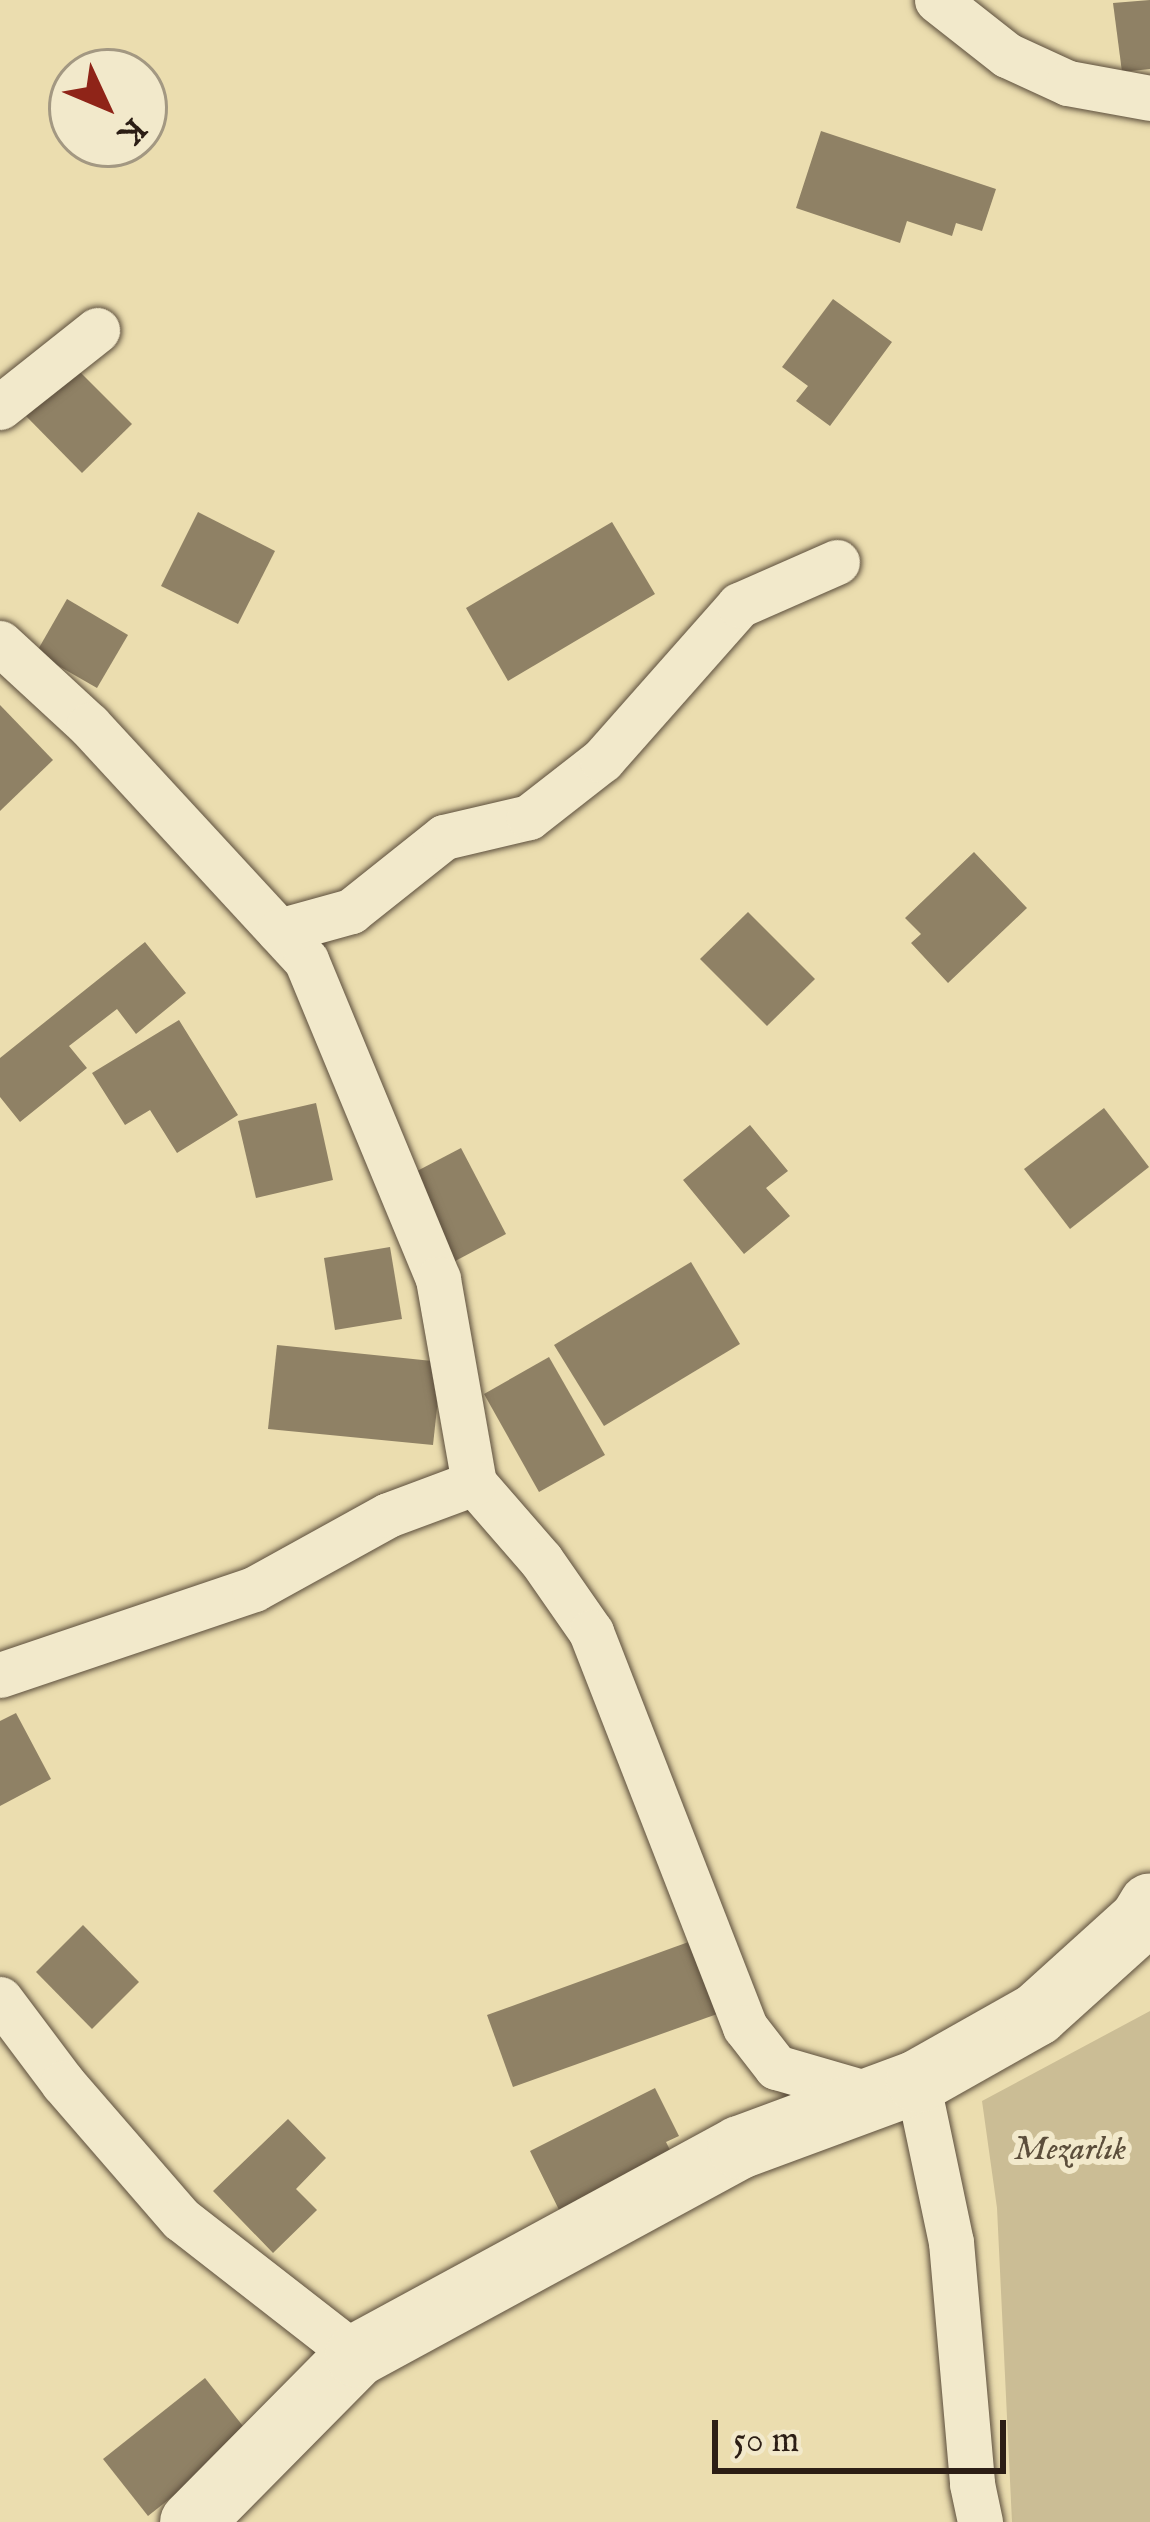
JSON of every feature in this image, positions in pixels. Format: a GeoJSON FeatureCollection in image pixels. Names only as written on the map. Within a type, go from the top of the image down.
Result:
{"type":"FeatureCollection","features":[{"type":"Feature","properties":{"kind":"street"},"geometry":{"type":"LineString","coordinates":[[937,0],[1007,55],[1068,83],[1150,98]]}},
{"type":"Feature","properties":{"kind":"street"},"geometry":{"type":"LineString","coordinates":[[0,407],[97,330]]}},
{"type":"Feature","properties":{"kind":"street"},"geometry":{"type":"LineString","coordinates":[[279,931],[351,911],[444,837],[529,818],[602,760],[739,605],[837,562]]}},
{"type":"Feature","properties":{"kind":"street"},"geometry":{"type":"LineString","coordinates":[[0,643],[89,725],[306,960],[438,1280],[474,1483],[542,1560],[591,1632],[746,2026],[776,2067],[896,2088]]}},
{"type":"Feature","properties":{"kind":"street"},"geometry":{"type":"LineString","coordinates":[[0,1675],[254,1589],[388,1514],[474,1483]]}},
{"type":"Feature","properties":{"kind":"street"},"geometry":{"type":"LineString","coordinates":[[191,2522],[356,2355],[739,2147],[896,2088],[1036,2014],[1141,1919],[1150,1904]]}},
{"type":"Feature","properties":{"kind":"street"},"geometry":{"type":"LineString","coordinates":[[0,1999],[63,2083],[181,2219],[356,2355]]}},
{"type":"Feature","properties":{"kind":"street"},"geometry":{"type":"LineString","coordinates":[[896,2088],[951,2242],[972,2484],[980,2522]]}},
{"type":"Feature","properties":{"kind":"green space","name":"Mezarlık"},"geometry":{"type":"Polygon","coordinates":[[[1150,2011],[1150,2522],[1012,2522],[997,2208],[982,2101],[1150,2011]]]}},
{"type":"Feature","properties":{"kind":"building"},"geometry":{"type":"Polygon","coordinates":[[[1150,0],[1150,69],[1122,72],[1113,3],[1150,0]]]}},
{"type":"Feature","properties":{"kind":"building"},"geometry":{"type":"Polygon","coordinates":[[[821,131],[996,189],[982,231],[956,223],[952,236],[907,221],[900,243],[796,208],[821,131]]]}},
{"type":"Feature","properties":{"kind":"building"},"geometry":{"type":"Polygon","coordinates":[[[833,299],[892,342],[830,426],[796,401],[808,386],[782,367],[833,299]]]}},
{"type":"Feature","properties":{"kind":"building"},"geometry":{"type":"Polygon","coordinates":[[[71,363],[132,424],[82,473],[22,412],[71,363]]]}},
{"type":"Feature","properties":{"kind":"building"},"geometry":{"type":"Polygon","coordinates":[[[198,512],[275,551],[238,624],[161,586],[198,512]]]}},
{"type":"Feature","properties":{"kind":"building"},"geometry":{"type":"Polygon","coordinates":[[[612,522],[655,594],[508,681],[466,608],[612,522]]]}},
{"type":"Feature","properties":{"kind":"building"},"geometry":{"type":"Polygon","coordinates":[[[67,599],[128,635],[97,688],[36,653],[67,599]]]}},
{"type":"Feature","properties":{"kind":"building"},"geometry":{"type":"Polygon","coordinates":[[[0,705],[53,760],[0,811],[0,705]]]}},
{"type":"Feature","properties":{"kind":"building"},"geometry":{"type":"Polygon","coordinates":[[[974,852],[1027,908],[948,983],[911,943],[921,934],[905,918],[974,852]]]}},
{"type":"Feature","properties":{"kind":"building"},"geometry":{"type":"Polygon","coordinates":[[[748,912],[815,979],[767,1026],[700,959],[748,912]]]}},
{"type":"Feature","properties":{"kind":"building"},"geometry":{"type":"Polygon","coordinates":[[[145,942],[186,993],[136,1034],[117,1009],[69,1046],[87,1068],[20,1122],[0,1097],[0,1058],[145,942]]]}},
{"type":"Feature","properties":{"kind":"building"},"geometry":{"type":"Polygon","coordinates":[[[179,1020],[238,1115],[177,1153],[150,1110],[125,1125],[92,1073],[179,1020]]]}},
{"type":"Feature","properties":{"kind":"building"},"geometry":{"type":"Polygon","coordinates":[[[316,1103],[333,1180],[256,1198],[238,1121],[316,1103]]]}},
{"type":"Feature","properties":{"kind":"building"},"geometry":{"type":"Polygon","coordinates":[[[1104,1108],[1149,1167],[1070,1229],[1024,1169],[1104,1108]]]}},
{"type":"Feature","properties":{"kind":"building"},"geometry":{"type":"Polygon","coordinates":[[[750,1125],[788,1171],[766,1188],[790,1216],[744,1254],[683,1180],[750,1125]]]}},
{"type":"Feature","properties":{"kind":"building"},"geometry":{"type":"Polygon","coordinates":[[[461,1148],[506,1234],[444,1267],[398,1181],[461,1148]]]}},
{"type":"Feature","properties":{"kind":"building"},"geometry":{"type":"Polygon","coordinates":[[[390,1247],[402,1319],[335,1330],[324,1258],[390,1247]]]}},
{"type":"Feature","properties":{"kind":"building"},"geometry":{"type":"Polygon","coordinates":[[[691,1262],[740,1344],[604,1426],[554,1345],[691,1262]]]}},
{"type":"Feature","properties":{"kind":"building"},"geometry":{"type":"Polygon","coordinates":[[[277,1345],[442,1362],[433,1445],[268,1429],[277,1345]]]}},
{"type":"Feature","properties":{"kind":"building"},"geometry":{"type":"Polygon","coordinates":[[[549,1357],[605,1455],[539,1492],[484,1394],[549,1357]]]}},
{"type":"Feature","properties":{"kind":"building"},"geometry":{"type":"Polygon","coordinates":[[[16,1713],[51,1779],[0,1806],[0,1721],[16,1713]]]}},
{"type":"Feature","properties":{"kind":"building"},"geometry":{"type":"Polygon","coordinates":[[[83,1925],[139,1982],[92,2029],[36,1972],[83,1925]]]}},
{"type":"Feature","properties":{"kind":"building"},"geometry":{"type":"Polygon","coordinates":[[[694,1940],[720,2013],[513,2087],[487,2015],[694,1940]]]}},
{"type":"Feature","properties":{"kind":"building"},"geometry":{"type":"Polygon","coordinates":[[[655,2088],[679,2136],[666,2142],[678,2166],[565,2222],[530,2151],[655,2088]]]}},
{"type":"Feature","properties":{"kind":"building"},"geometry":{"type":"Polygon","coordinates":[[[288,2119],[326,2158],[296,2189],[317,2210],[273,2253],[213,2191],[288,2119]]]}},
{"type":"Feature","properties":{"kind":"building"},"geometry":{"type":"Polygon","coordinates":[[[205,2378],[250,2435],[148,2516],[103,2459],[205,2378]]]}}]}
